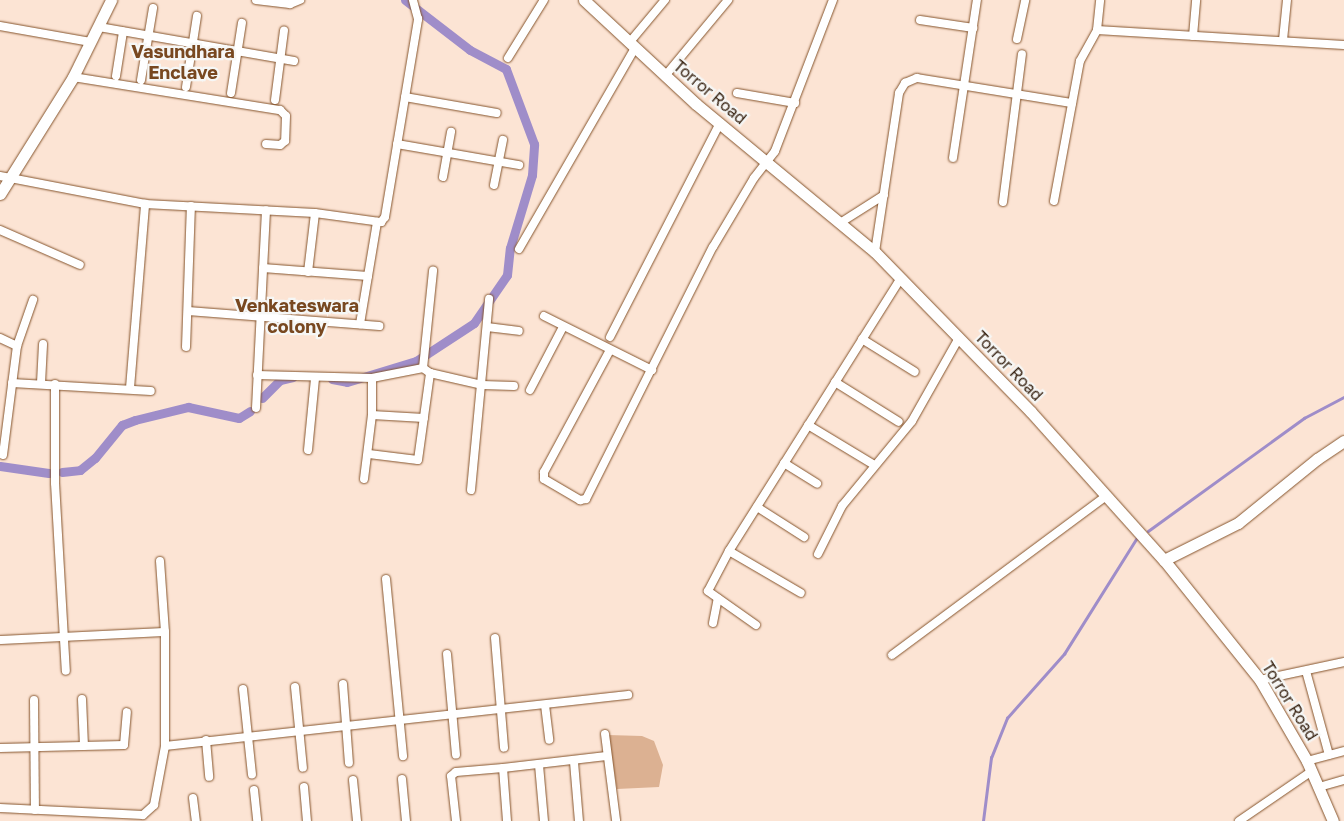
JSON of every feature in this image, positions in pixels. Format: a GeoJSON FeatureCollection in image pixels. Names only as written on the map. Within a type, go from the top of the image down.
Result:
{"type":"FeatureCollection","features":[{"type":"Feature","properties":{"kind":"street"},"geometry":{"type":"LineString","coordinates":[[0,194],[4,177],[73,76],[99,28],[111,0]]}},
{"type":"Feature","properties":{"kind":"street"},"geometry":{"type":"LineString","coordinates":[[256,0],[290,4],[300,0]]}},
{"type":"Feature","properties":{"kind":"street"},"geometry":{"type":"LineString","coordinates":[[4,177],[145,204],[315,213],[376,222],[385,217],[418,19],[413,0]]}},
{"type":"Feature","properties":{"kind":"street"},"geometry":{"type":"LineString","coordinates":[[508,58],[544,0]]}},
{"type":"Feature","properties":{"kind":"street","name":"Torror Road"},"geometry":{"type":"LineString","coordinates":[[584,0],[632,46],[720,123],[875,252],[959,338],[1106,496],[1164,560],[1260,680],[1309,766],[1333,821]]}},
{"type":"Feature","properties":{"kind":"street"},"geometry":{"type":"LineString","coordinates":[[520,249],[632,46],[665,0]]}},
{"type":"Feature","properties":{"kind":"street"},"geometry":{"type":"LineString","coordinates":[[666,76],[728,0]]}},
{"type":"Feature","properties":{"kind":"street"},"geometry":{"type":"LineString","coordinates":[[610,350],[544,472],[544,479],[575,498],[586,499],[713,247],[766,160],[775,151],[833,0]]}},
{"type":"Feature","properties":{"kind":"street"},"geometry":{"type":"LineString","coordinates":[[953,158],[977,0]]}},
{"type":"Feature","properties":{"kind":"street"},"geometry":{"type":"LineString","coordinates":[[1017,39],[1025,0]]}},
{"type":"Feature","properties":{"kind":"street"},"geometry":{"type":"LineString","coordinates":[[1054,201],[1080,61],[1096,30],[1100,0]]}},
{"type":"Feature","properties":{"kind":"street"},"geometry":{"type":"LineString","coordinates":[[1193,36],[1196,0]]}},
{"type":"Feature","properties":{"kind":"street"},"geometry":{"type":"LineString","coordinates":[[1283,40],[1287,0]]}},
{"type":"Feature","properties":{"kind":"street"},"geometry":{"type":"LineString","coordinates":[[141,80],[152,8]]}},
{"type":"Feature","properties":{"kind":"street"},"geometry":{"type":"LineString","coordinates":[[186,87],[197,16]]}},
{"type":"Feature","properties":{"kind":"street"},"geometry":{"type":"LineString","coordinates":[[920,20],[973,28]]}},
{"type":"Feature","properties":{"kind":"street"},"geometry":{"type":"LineString","coordinates":[[231,93],[242,24]]}},
{"type":"Feature","properties":{"kind":"street"},"geometry":{"type":"LineString","coordinates":[[0,26],[90,42]]}},
{"type":"Feature","properties":{"kind":"street"},"geometry":{"type":"LineString","coordinates":[[99,28],[294,61]]}},
{"type":"Feature","properties":{"kind":"street"},"geometry":{"type":"LineString","coordinates":[[1096,30],[1344,45]]}},
{"type":"Feature","properties":{"kind":"street"},"geometry":{"type":"LineString","coordinates":[[275,100],[284,31]]}},
{"type":"Feature","properties":{"kind":"street"},"geometry":{"type":"LineString","coordinates":[[116,76],[123,32]]}},
{"type":"Feature","properties":{"kind":"street"},"geometry":{"type":"LineString","coordinates":[[1003,202],[1022,54]]}},
{"type":"Feature","properties":{"kind":"street"},"geometry":{"type":"LineString","coordinates":[[73,76],[280,110],[286,116],[285,140],[280,145],[266,144]]}},
{"type":"Feature","properties":{"kind":"street"},"geometry":{"type":"LineString","coordinates":[[875,252],[901,89],[905,83],[918,78],[1016,92],[1072,103]]}},
{"type":"Feature","properties":{"kind":"street"},"geometry":{"type":"LineString","coordinates":[[737,92],[795,103]]}},
{"type":"Feature","properties":{"kind":"street"},"geometry":{"type":"LineString","coordinates":[[405,97],[497,113]]}},
{"type":"Feature","properties":{"kind":"street"},"geometry":{"type":"LineString","coordinates":[[610,337],[720,123]]}},
{"type":"Feature","properties":{"kind":"street"},"geometry":{"type":"LineString","coordinates":[[443,177],[451,132]]}},
{"type":"Feature","properties":{"kind":"street"},"geometry":{"type":"LineString","coordinates":[[494,185],[503,140]]}},
{"type":"Feature","properties":{"kind":"street"},"geometry":{"type":"LineString","coordinates":[[397,144],[519,165]]}},
{"type":"Feature","properties":{"kind":"street"},"geometry":{"type":"LineString","coordinates":[[840,222],[884,195]]}},
{"type":"Feature","properties":{"kind":"street"},"geometry":{"type":"LineString","coordinates":[[130,388],[145,204]]}},
{"type":"Feature","properties":{"kind":"street"},"geometry":{"type":"LineString","coordinates":[[186,347],[192,206]]}},
{"type":"Feature","properties":{"kind":"street"},"geometry":{"type":"LineString","coordinates":[[256,408],[266,210]]}},
{"type":"Feature","properties":{"kind":"street"},"geometry":{"type":"LineString","coordinates":[[308,272],[315,213]]}},
{"type":"Feature","properties":{"kind":"street"},"geometry":{"type":"LineString","coordinates":[[360,324],[376,222]]}},
{"type":"Feature","properties":{"kind":"street"},"geometry":{"type":"LineString","coordinates":[[0,230],[80,265]]}},
{"type":"Feature","properties":{"kind":"street"},"geometry":{"type":"LineString","coordinates":[[263,268],[368,276]]}},
{"type":"Feature","properties":{"kind":"street"},"geometry":{"type":"LineString","coordinates":[[423,368],[433,271]]}},
{"type":"Feature","properties":{"kind":"street"},"geometry":{"type":"LineString","coordinates":[[756,625],[708,591],[729,551],[756,507],[900,279]]}},
{"type":"Feature","properties":{"kind":"street"},"geometry":{"type":"LineString","coordinates":[[3,455],[17,346],[33,300]]}},
{"type":"Feature","properties":{"kind":"street"},"geometry":{"type":"LineString","coordinates":[[471,490],[489,300]]}},
{"type":"Feature","properties":{"kind":"street"},"geometry":{"type":"LineString","coordinates":[[188,311],[379,326]]}},
{"type":"Feature","properties":{"kind":"street"},"geometry":{"type":"LineString","coordinates":[[544,316],[652,370]]}},
{"type":"Feature","properties":{"kind":"street"},"geometry":{"type":"LineString","coordinates":[[486,327],[519,331]]}},
{"type":"Feature","properties":{"kind":"street"},"geometry":{"type":"LineString","coordinates":[[530,390],[563,327]]}},
{"type":"Feature","properties":{"kind":"street"},"geometry":{"type":"LineString","coordinates":[[0,338],[17,346]]}},
{"type":"Feature","properties":{"kind":"street"},"geometry":{"type":"LineString","coordinates":[[818,554],[842,506],[912,421],[959,338]]}},
{"type":"Feature","properties":{"kind":"street"},"geometry":{"type":"LineString","coordinates":[[862,339],[915,372]]}},
{"type":"Feature","properties":{"kind":"street"},"geometry":{"type":"LineString","coordinates":[[41,383],[44,344]]}},
{"type":"Feature","properties":{"kind":"street"},"geometry":{"type":"LineString","coordinates":[[257,376],[372,378],[423,368],[430,373],[482,385],[514,386]]}},
{"type":"Feature","properties":{"kind":"street"},"geometry":{"type":"LineString","coordinates":[[369,454],[418,460],[430,373]]}},
{"type":"Feature","properties":{"kind":"street"},"geometry":{"type":"LineString","coordinates":[[308,450],[315,378]]}},
{"type":"Feature","properties":{"kind":"street"},"geometry":{"type":"LineString","coordinates":[[364,479],[369,454],[372,378]]}},
{"type":"Feature","properties":{"kind":"street"},"geometry":{"type":"LineString","coordinates":[[835,382],[899,422]]}},
{"type":"Feature","properties":{"kind":"street"},"geometry":{"type":"LineString","coordinates":[[12,383],[130,388],[150,391]]}},
{"type":"Feature","properties":{"kind":"street"},"geometry":{"type":"LineString","coordinates":[[55,384],[55,483],[66,671]]}},
{"type":"Feature","properties":{"kind":"street"},"geometry":{"type":"LineString","coordinates":[[372,416],[424,418]]}},
{"type":"Feature","properties":{"kind":"street"},"geometry":{"type":"LineString","coordinates":[[808,425],[871,463]]}},
{"type":"Feature","properties":{"kind":"street"},"geometry":{"type":"LineString","coordinates":[[1164,560],[1238,523],[1317,459],[1344,442]]}},
{"type":"Feature","properties":{"kind":"street"},"geometry":{"type":"LineString","coordinates":[[784,463],[817,484]]}},
{"type":"Feature","properties":{"kind":"street"},"geometry":{"type":"LineString","coordinates":[[892,655],[1106,496]]}},
{"type":"Feature","properties":{"kind":"street"},"geometry":{"type":"LineString","coordinates":[[756,507],[804,537]]}},
{"type":"Feature","properties":{"kind":"street"},"geometry":{"type":"LineString","coordinates":[[729,551],[801,593]]}},
{"type":"Feature","properties":{"kind":"street"},"geometry":{"type":"LineString","coordinates":[[0,808],[93,817],[148,813],[154,805],[165,746],[166,632],[160,561]]}},
{"type":"Feature","properties":{"kind":"street"},"geometry":{"type":"LineString","coordinates":[[386,579],[403,756]]}},
{"type":"Feature","properties":{"kind":"street"},"geometry":{"type":"LineString","coordinates":[[713,623],[718,598]]}},
{"type":"Feature","properties":{"kind":"street"},"geometry":{"type":"LineString","coordinates":[[0,640],[166,632]]}},
{"type":"Feature","properties":{"kind":"street"},"geometry":{"type":"LineString","coordinates":[[495,638],[504,748]]}},
{"type":"Feature","properties":{"kind":"street"},"geometry":{"type":"LineString","coordinates":[[448,654],[456,755]]}},
{"type":"Feature","properties":{"kind":"street"},"geometry":{"type":"LineString","coordinates":[[1260,680],[1344,662]]}},
{"type":"Feature","properties":{"kind":"street"},"geometry":{"type":"LineString","coordinates":[[1306,671],[1329,755]]}},
{"type":"Feature","properties":{"kind":"street"},"geometry":{"type":"LineString","coordinates":[[343,684],[349,764]]}},
{"type":"Feature","properties":{"kind":"street"},"geometry":{"type":"LineString","coordinates":[[295,687],[298,730],[304,768]]}},
{"type":"Feature","properties":{"kind":"street"},"geometry":{"type":"LineString","coordinates":[[243,689],[252,775]]}},
{"type":"Feature","properties":{"kind":"street"},"geometry":{"type":"LineString","coordinates":[[165,746],[298,730],[628,696]]}},
{"type":"Feature","properties":{"kind":"street"},"geometry":{"type":"LineString","coordinates":[[82,699],[84,746]]}},
{"type":"Feature","properties":{"kind":"street"},"geometry":{"type":"LineString","coordinates":[[34,700],[35,810]]}},
{"type":"Feature","properties":{"kind":"street"},"geometry":{"type":"LineString","coordinates":[[545,705],[548,740]]}},
{"type":"Feature","properties":{"kind":"street"},"geometry":{"type":"LineString","coordinates":[[0,748],[124,746],[127,712]]}},
{"type":"Feature","properties":{"kind":"street"},"geometry":{"type":"LineString","coordinates":[[605,734],[606,756],[616,820]]}},
{"type":"Feature","properties":{"kind":"street"},"geometry":{"type":"LineString","coordinates":[[206,740],[209,777]]}},
{"type":"Feature","properties":{"kind":"street"},"geometry":{"type":"LineString","coordinates":[[1239,821],[1309,766],[1329,755],[1344,751]]}},
{"type":"Feature","properties":{"kind":"street"},"geometry":{"type":"LineString","coordinates":[[456,821],[451,776],[456,772],[574,762],[606,756]]}},
{"type":"Feature","properties":{"kind":"street"},"geometry":{"type":"LineString","coordinates":[[574,762],[579,821]]}},
{"type":"Feature","properties":{"kind":"street"},"geometry":{"type":"LineString","coordinates":[[539,765],[544,821]]}},
{"type":"Feature","properties":{"kind":"street"},"geometry":{"type":"LineString","coordinates":[[503,768],[506,821]]}},
{"type":"Feature","properties":{"kind":"street"},"geometry":{"type":"LineString","coordinates":[[402,779],[406,821]]}},
{"type":"Feature","properties":{"kind":"street"},"geometry":{"type":"LineString","coordinates":[[353,780],[357,821]]}},
{"type":"Feature","properties":{"kind":"street"},"geometry":{"type":"LineString","coordinates":[[1319,787],[1344,780]]}},
{"type":"Feature","properties":{"kind":"street"},"geometry":{"type":"LineString","coordinates":[[304,787],[307,821]]}},
{"type":"Feature","properties":{"kind":"street"},"geometry":{"type":"LineString","coordinates":[[254,790],[257,821]]}},
{"type":"Feature","properties":{"kind":"street"},"geometry":{"type":"LineString","coordinates":[[193,798],[196,821]]}},
{"type":"Feature","properties":{"kind":"shaded area"},"geometry":{"type":"Polygon","coordinates":[[[608,735],[642,736],[654,741],[663,765],[659,787],[617,789],[608,735]]]}},
{"type":"Feature","properties":{"kind":"waterway"},"geometry":{"type":"LineString","coordinates":[[332,379],[347,382],[416,361],[474,323],[507,275],[510,248],[532,175],[534,144],[506,69],[470,50],[405,0]]}},
{"type":"Feature","properties":{"kind":"waterway"},"geometry":{"type":"LineString","coordinates":[[262,398],[280,380],[293,377]]}},
{"type":"Feature","properties":{"kind":"waterway"},"geometry":{"type":"LineString","coordinates":[[1148,531],[1304,418],[1344,397]]}},
{"type":"Feature","properties":{"kind":"waterway"},"geometry":{"type":"LineString","coordinates":[[62,472],[80,470],[95,458],[122,425],[135,420],[188,407],[239,418],[250,411]]}},
{"type":"Feature","properties":{"kind":"waterway"},"geometry":{"type":"LineString","coordinates":[[0,466],[48,473]]}},
{"type":"Feature","properties":{"kind":"waterway"},"geometry":{"type":"LineString","coordinates":[[983,821],[991,758],[1007,718],[1064,654],[1136,539]]}},
{"type":"Feature","properties":{"kind":"district","name":"Vasundhara Enclave"},"geometry":{"type":"Point","coordinates":[183,62]}},
{"type":"Feature","properties":{"kind":"district","name":"Venkateswara colony"},"geometry":{"type":"Point","coordinates":[297,316]}}]}
